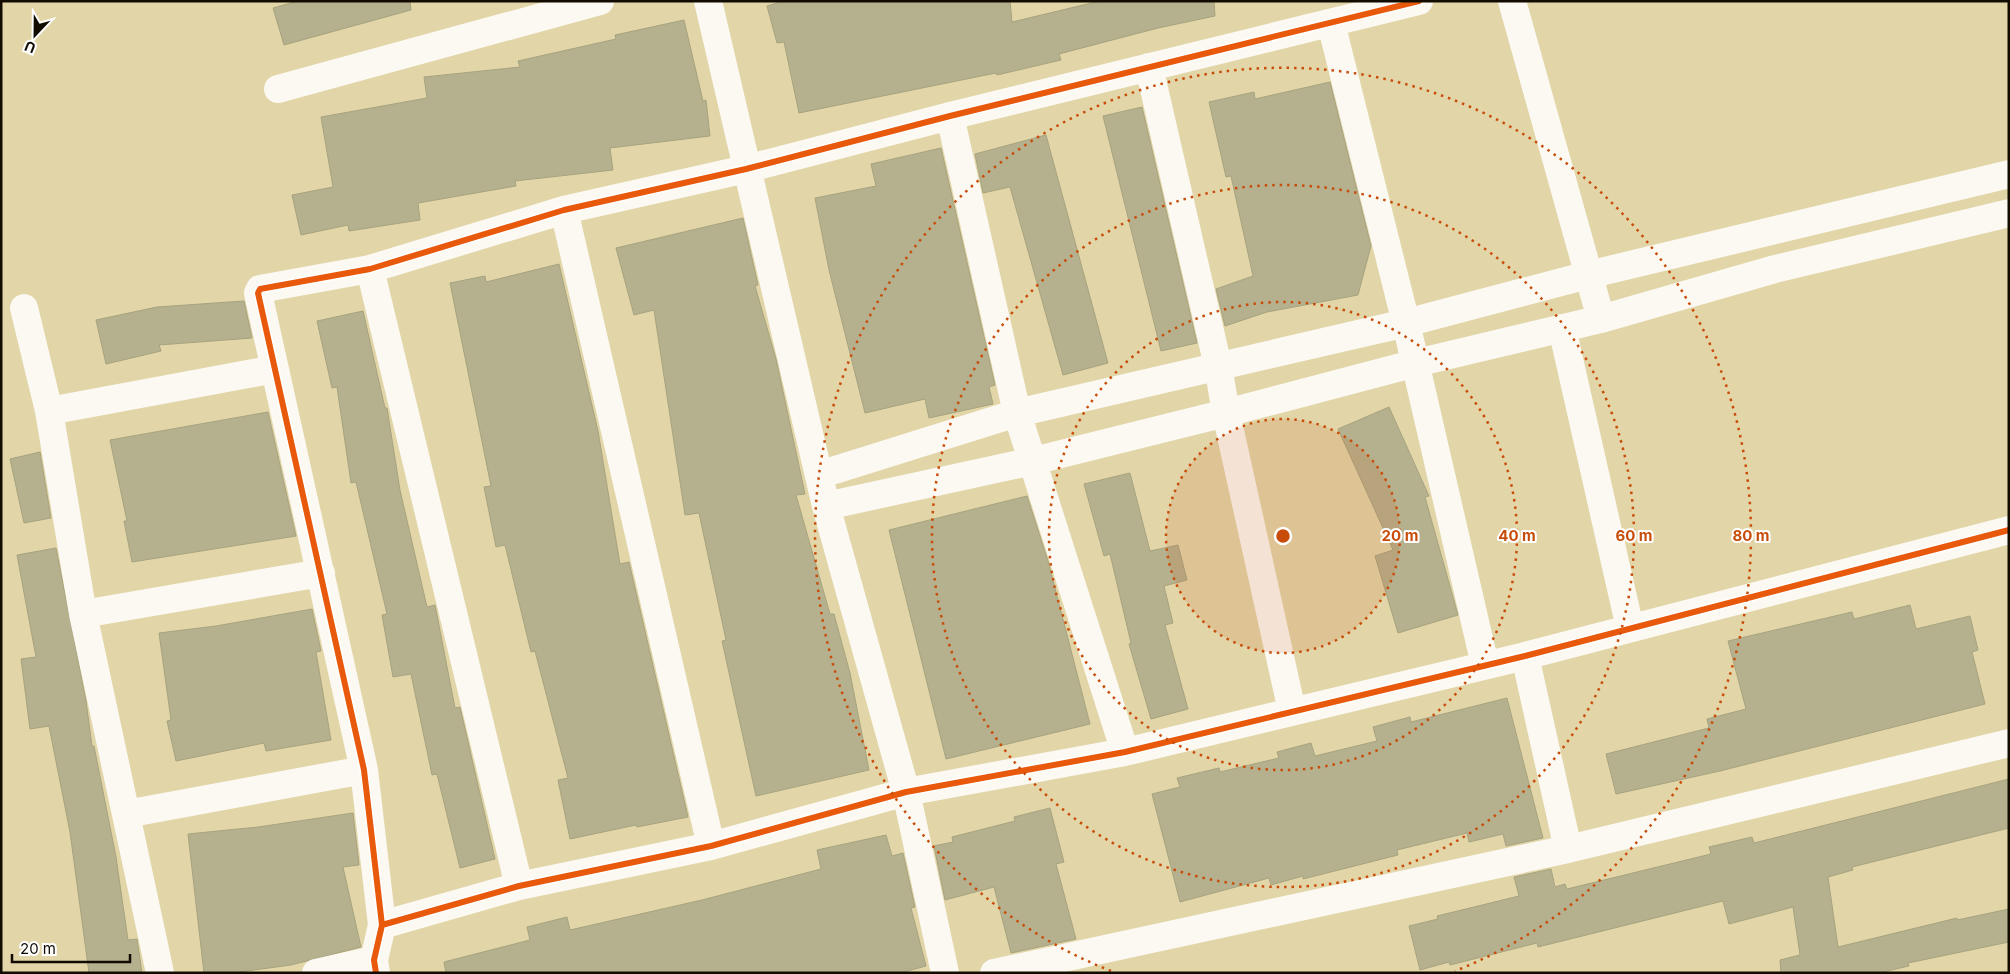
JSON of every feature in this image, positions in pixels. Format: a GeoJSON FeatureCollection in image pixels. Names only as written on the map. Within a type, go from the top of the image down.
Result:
{"type":"FeatureCollection","features":[{"type":"Feature","properties":{"kind":"street"},"geometry":{"type":"LineString","coordinates":[[278,89],[600,1]]}},
{"type":"Feature","properties":{"kind":"street"},"geometry":{"type":"LineString","coordinates":[[708,1],[826,506],[906,792],[945,973]]}},
{"type":"Feature","properties":{"kind":"street"},"geometry":{"type":"LineString","coordinates":[[316,973],[375,966],[382,926],[364,770],[258,293],[260,289],[370,269],[564,210],[746,169],[950,116],[1332,23],[1377,6],[1419,1]]}},
{"type":"Feature","properties":{"kind":"street"},"geometry":{"type":"LineString","coordinates":[[1512,1],[1601,319]]}},
{"type":"Feature","properties":{"kind":"street"},"geometry":{"type":"LineString","coordinates":[[1332,23],[1416,363],[1485,665]]}},
{"type":"Feature","properties":{"kind":"street"},"geometry":{"type":"LineString","coordinates":[[1149,67],[1218,366],[1226,414],[1292,711]]}},
{"type":"Feature","properties":{"kind":"street"},"geometry":{"type":"LineString","coordinates":[[950,116],[1017,413],[1125,752]]}},
{"type":"Feature","properties":{"kind":"street"},"geometry":{"type":"LineString","coordinates":[[819,474],[1017,413],[1406,323],[1588,275],[2009,174]]}},
{"type":"Feature","properties":{"kind":"street"},"geometry":{"type":"LineString","coordinates":[[564,210],[711,846]]}},
{"type":"Feature","properties":{"kind":"street"},"geometry":{"type":"LineString","coordinates":[[826,506],[1033,461],[1226,414],[1416,363],[1601,319],[1776,269],[2009,213]]}},
{"type":"Feature","properties":{"kind":"street"},"geometry":{"type":"LineString","coordinates":[[1764,234],[1776,269]]}},
{"type":"Feature","properties":{"kind":"street"},"geometry":{"type":"LineString","coordinates":[[370,269],[519,886]]}},
{"type":"Feature","properties":{"kind":"street"},"geometry":{"type":"LineString","coordinates":[[24,308],[49,411],[83,614],[160,973]]}},
{"type":"Feature","properties":{"kind":"street"},"geometry":{"type":"LineString","coordinates":[[1562,328],[1630,628]]}},
{"type":"Feature","properties":{"kind":"street"},"geometry":{"type":"LineString","coordinates":[[49,411],[275,369]]}},
{"type":"Feature","properties":{"kind":"street"},"geometry":{"type":"LineString","coordinates":[[382,926],[519,886],[711,846],[906,792],[1125,752],[1525,656],[2009,530]]}},
{"type":"Feature","properties":{"kind":"street"},"geometry":{"type":"LineString","coordinates":[[83,614],[321,573]]}},
{"type":"Feature","properties":{"kind":"street"},"geometry":{"type":"LineString","coordinates":[[1525,656],[1568,849]]}},
{"type":"Feature","properties":{"kind":"street"},"geometry":{"type":"LineString","coordinates":[[994,973],[1568,849],[2009,743]]}},
{"type":"Feature","properties":{"kind":"street"},"geometry":{"type":"LineString","coordinates":[[126,814],[364,770]]}},
{"type":"Feature","properties":{"kind":"building"},"geometry":{"type":"Polygon","coordinates":[[[298,1],[410,1],[411,10],[284,45],[273,8],[298,1]]]}},
{"type":"Feature","properties":{"kind":"building"},"geometry":{"type":"Polygon","coordinates":[[[784,1],[1010,1],[1012,22],[1100,1],[1214,1],[1215,16],[1158,28],[1059,54],[1061,60],[997,75],[996,73],[799,113],[784,42],[777,43],[767,6],[784,1]]]}},
{"type":"Feature","properties":{"kind":"building"},"geometry":{"type":"Polygon","coordinates":[[[684,20],[703,101],[706,100],[710,136],[610,148],[613,170],[515,181],[516,186],[418,203],[420,220],[349,231],[348,225],[301,235],[292,195],[333,187],[321,117],[427,98],[424,77],[520,67],[518,61],[616,39],[615,35],[684,20]]]}},
{"type":"Feature","properties":{"kind":"building"},"geometry":{"type":"Polygon","coordinates":[[[1330,82],[1371,246],[1358,295],[1267,312],[1225,326],[1216,289],[1253,276],[1231,176],[1226,177],[1209,102],[1254,92],[1255,99],[1330,82]]]}},
{"type":"Feature","properties":{"kind":"building"},"geometry":{"type":"Polygon","coordinates":[[[1142,107],[1197,343],[1161,351],[1103,116],[1142,107]]]}},
{"type":"Feature","properties":{"kind":"building"},"geometry":{"type":"Polygon","coordinates":[[[1046,135],[1108,363],[1063,375],[1010,187],[983,193],[975,154],[1046,135]]]}},
{"type":"Feature","properties":{"kind":"building"},"geometry":{"type":"Polygon","coordinates":[[[941,148],[995,385],[989,387],[993,404],[929,418],[925,399],[865,413],[829,270],[815,198],[876,186],[871,164],[941,148]]]}},
{"type":"Feature","properties":{"kind":"building"},"geometry":{"type":"Polygon","coordinates":[[[743,218],[758,285],[755,286],[776,359],[805,494],[796,495],[830,614],[834,614],[850,673],[869,770],[756,796],[722,641],[726,640],[699,513],[685,515],[654,310],[634,315],[616,248],[743,218]]]}},
{"type":"Feature","properties":{"kind":"building"},"geometry":{"type":"Polygon","coordinates":[[[559,264],[598,431],[620,564],[629,562],[688,817],[637,827],[636,825],[570,839],[558,780],[568,778],[535,651],[531,652],[505,545],[496,547],[484,487],[491,486],[450,283],[485,276],[486,282],[559,264]]]}},
{"type":"Feature","properties":{"kind":"building"},"geometry":{"type":"Polygon","coordinates":[[[244,301],[252,338],[159,345],[161,351],[106,364],[96,320],[157,307],[244,301]]]}},
{"type":"Feature","properties":{"kind":"building"},"geometry":{"type":"Polygon","coordinates":[[[363,311],[385,408],[387,408],[400,490],[427,607],[435,605],[455,708],[460,707],[495,859],[460,868],[437,774],[432,775],[411,674],[393,677],[382,615],[387,614],[356,482],[351,483],[337,387],[332,388],[317,321],[363,311]]]}},
{"type":"Feature","properties":{"kind":"building"},"geometry":{"type":"Polygon","coordinates":[[[1389,407],[1429,496],[1425,497],[1458,615],[1398,633],[1375,556],[1393,550],[1338,429],[1389,407]]]}},
{"type":"Feature","properties":{"kind":"building"},"geometry":{"type":"Polygon","coordinates":[[[268,412],[296,536],[132,562],[124,521],[127,521],[110,440],[268,412]]]}},
{"type":"Feature","properties":{"kind":"building"},"geometry":{"type":"Polygon","coordinates":[[[40,452],[51,518],[24,523],[10,459],[40,452]]]}},
{"type":"Feature","properties":{"kind":"building"},"geometry":{"type":"Polygon","coordinates":[[[1130,473],[1150,551],[1178,545],[1187,580],[1164,586],[1173,623],[1165,625],[1188,709],[1151,719],[1129,644],[1131,643],[1110,554],[1104,556],[1084,484],[1130,473]]]}},
{"type":"Feature","properties":{"kind":"building"},"geometry":{"type":"Polygon","coordinates":[[[1027,496],[1048,561],[1090,724],[946,759],[889,530],[1027,496]]]}},
{"type":"Feature","properties":{"kind":"building"},"geometry":{"type":"Polygon","coordinates":[[[56,548],[86,701],[92,746],[94,746],[116,857],[128,940],[137,939],[142,973],[89,973],[70,832],[49,726],[30,729],[21,659],[36,657],[17,555],[56,548]]]}},
{"type":"Feature","properties":{"kind":"building"},"geometry":{"type":"Polygon","coordinates":[[[1910,605],[1916,629],[1970,616],[1978,650],[1972,652],[1985,704],[1720,771],[1616,794],[1606,754],[1709,728],[1707,719],[1746,709],[1728,641],[1852,612],[1854,619],[1910,605]]]}},
{"type":"Feature","properties":{"kind":"building"},"geometry":{"type":"Polygon","coordinates":[[[312,609],[321,651],[316,652],[331,740],[266,751],[264,743],[176,761],[167,721],[171,720],[159,633],[216,626],[312,609]]]}},
{"type":"Feature","properties":{"kind":"building"},"geometry":{"type":"Polygon","coordinates":[[[1507,698],[1543,838],[1506,846],[1503,834],[1469,842],[1467,833],[1397,850],[1398,855],[1303,879],[1303,876],[1271,885],[1269,878],[1180,902],[1152,794],[1180,787],[1177,778],[1219,768],[1220,772],[1279,758],[1277,752],[1311,743],[1315,756],[1377,741],[1373,727],[1410,717],[1411,722],[1507,698]]]}},
{"type":"Feature","properties":{"kind":"building"},"geometry":{"type":"Polygon","coordinates":[[[2009,779],[2009,828],[1852,867],[1853,870],[1828,877],[1838,947],[1957,918],[1957,920],[2009,909],[2009,942],[1908,963],[1909,966],[1878,973],[1781,973],[1780,960],[1800,955],[1793,907],[1729,924],[1723,901],[1538,947],[1537,943],[1450,965],[1449,962],[1420,970],[1409,926],[1438,919],[1437,916],[1519,896],[1514,877],[1551,869],[1555,887],[1565,884],[1567,889],[1711,854],[1709,847],[1752,837],[1754,843],[2009,779]]]}},
{"type":"Feature","properties":{"kind":"building"},"geometry":{"type":"Polygon","coordinates":[[[1050,808],[1064,862],[1056,864],[1076,939],[1011,953],[994,887],[945,900],[934,846],[953,842],[952,837],[1015,821],[1014,817],[1050,808]]]}},
{"type":"Feature","properties":{"kind":"building"},"geometry":{"type":"Polygon","coordinates":[[[353,813],[359,865],[343,867],[361,947],[291,965],[232,973],[204,973],[188,834],[258,827],[353,813]]]}},
{"type":"Feature","properties":{"kind":"building"},"geometry":{"type":"Polygon","coordinates":[[[886,835],[892,856],[903,853],[915,907],[911,908],[926,966],[900,973],[446,973],[444,962],[530,940],[527,927],[567,917],[570,930],[702,900],[821,869],[817,850],[886,835]]]}},
{"type":"Feature","properties":{"kind":"cycle path"},"geometry":{"type":"LineString","coordinates":[[376,973],[374,960],[382,925],[364,770],[258,293],[260,289],[370,269],[564,210],[746,169],[950,116],[1419,1]]}},
{"type":"Feature","properties":{"kind":"cycle path"},"geometry":{"type":"LineString","coordinates":[[382,925],[519,886],[711,846],[906,792],[1125,752],[1525,656],[2009,530]]}}]}
